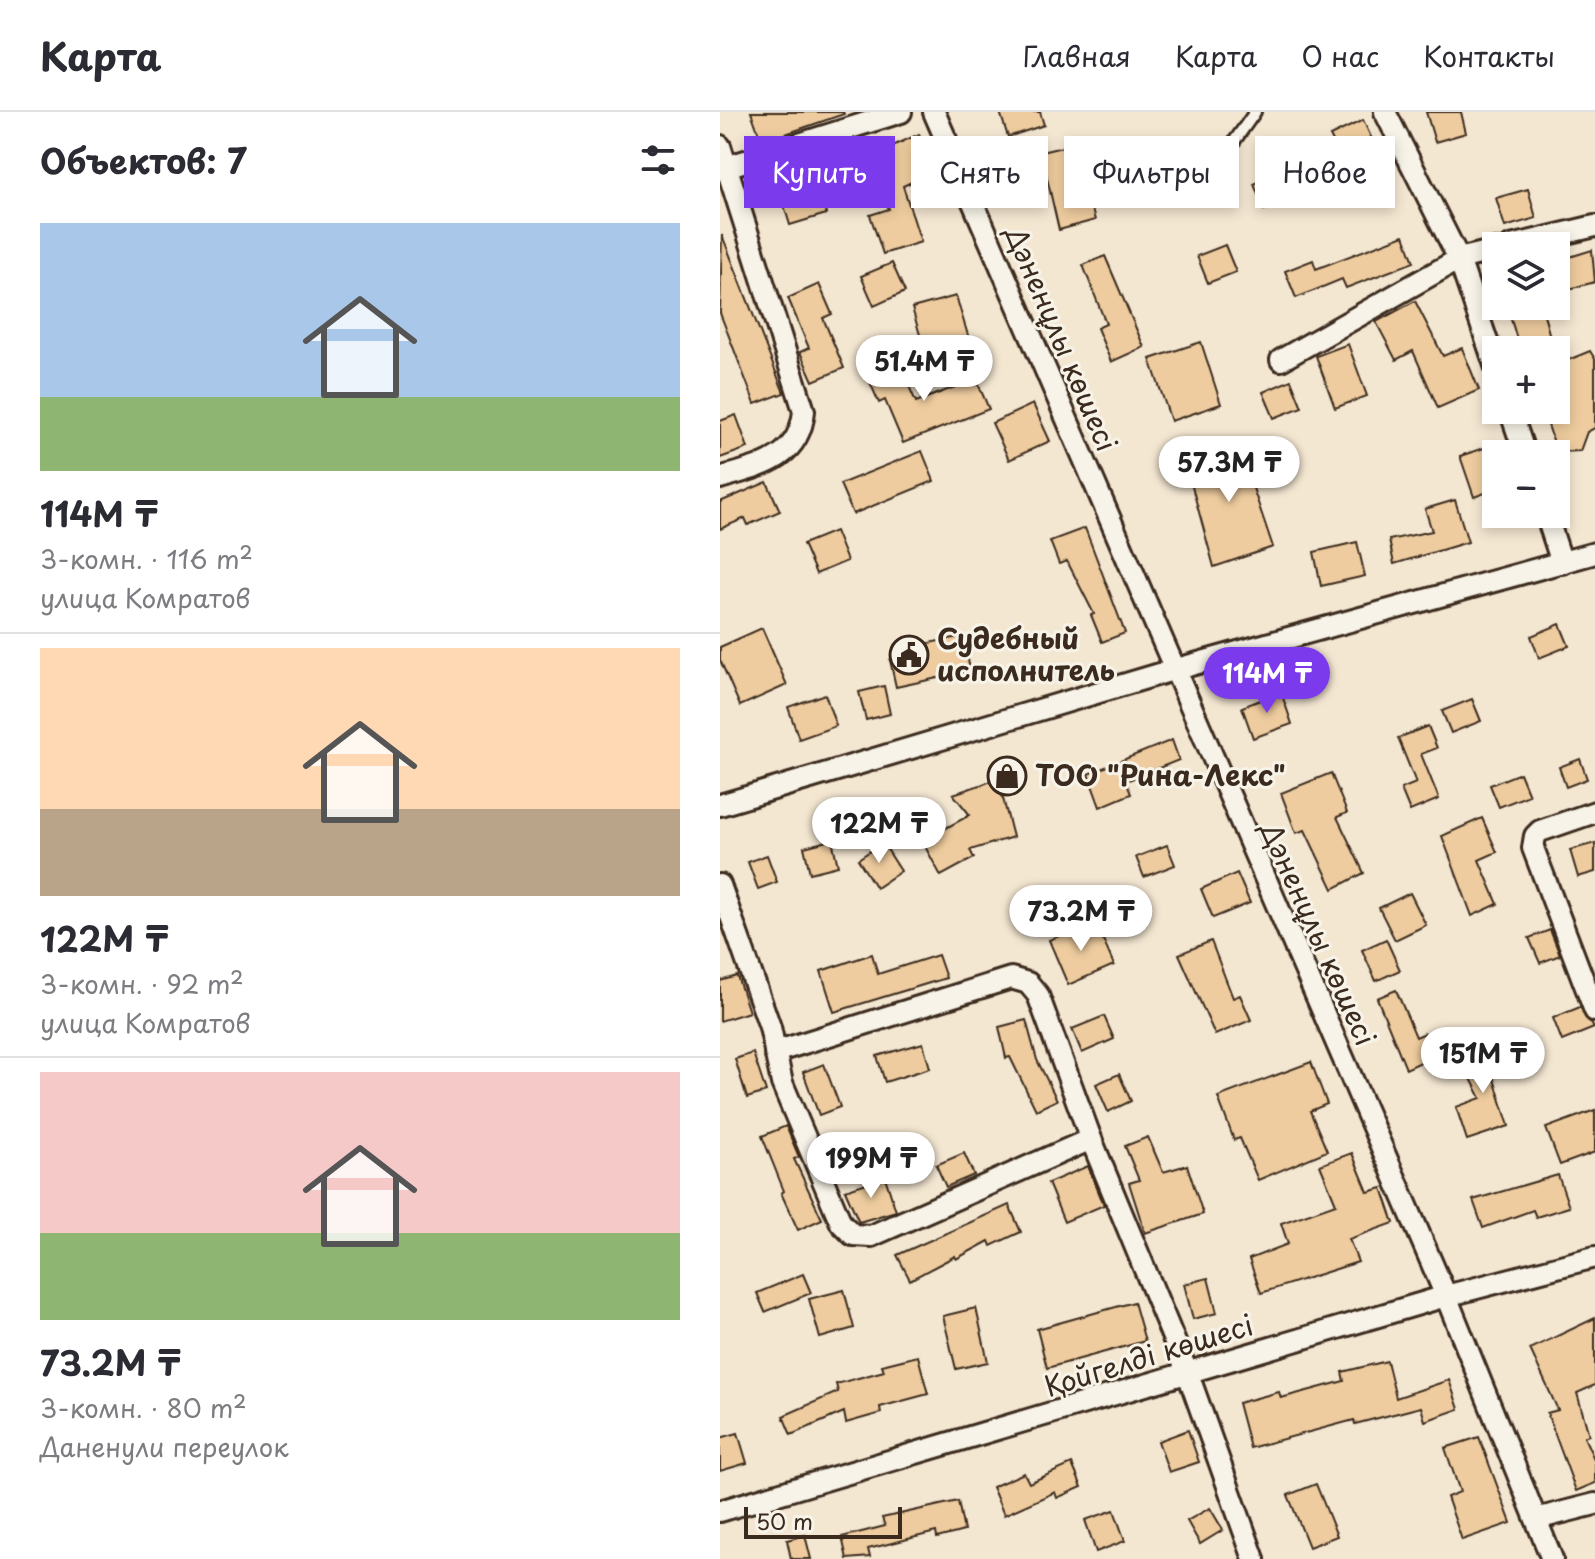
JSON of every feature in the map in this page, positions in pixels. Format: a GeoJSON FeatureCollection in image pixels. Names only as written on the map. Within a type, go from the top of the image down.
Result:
{"type":"FeatureCollection","features":[{"type":"Feature","properties":{"kind":"street"},"geometry":{"type":"LineString","coordinates":[[724,168],[901,112]]}},
{"type":"Feature","properties":{"kind":"street","name":"Дәненұлы көшесі"},"geometry":{"type":"LineString","coordinates":[[934,112],[1446,1296],[1552,1559]]}},
{"type":"Feature","properties":{"kind":"street"},"geometry":{"type":"LineString","coordinates":[[1385,112],[1459,259],[1485,336]]}},
{"type":"Feature","properties":{"kind":"street"},"geometry":{"type":"LineString","coordinates":[[720,146],[724,168],[804,411],[802,430],[777,461],[720,478]]}},
{"type":"Feature","properties":{"kind":"street"},"geometry":{"type":"LineString","coordinates":[[1570,232],[1595,226]]}},
{"type":"Feature","properties":{"kind":"street"},"geometry":{"type":"LineString","coordinates":[[1281,360],[1459,259],[1482,253]]}},
{"type":"Feature","properties":{"kind":"street"},"geometry":{"type":"LineString","coordinates":[[1551,528],[1562,563]]}},
{"type":"Feature","properties":{"kind":"street"},"geometry":{"type":"LineString","coordinates":[[720,805],[1173,670],[1595,553]]}},
{"type":"Feature","properties":{"kind":"street"},"geometry":{"type":"LineString","coordinates":[[1595,812],[1540,831],[1535,836],[1533,848],[1595,1011]]}},
{"type":"Feature","properties":{"kind":"street"},"geometry":{"type":"LineString","coordinates":[[720,885],[770,1027],[782,1083],[841,1223],[853,1235],[871,1236],[1091,1139]]}},
{"type":"Feature","properties":{"kind":"street"},"geometry":{"type":"LineString","coordinates":[[775,1052],[1011,978],[1028,983],[1038,995],[1091,1139],[1188,1374],[1254,1559]]}},
{"type":"Feature","properties":{"kind":"street","name":"Қойгелді көшесі"},"geometry":{"type":"LineString","coordinates":[[720,1511],[1446,1296],[1595,1257]]}},
{"type":"Feature","properties":{"kind":"street"},"geometry":{"type":"LineString","coordinates":[[1536,1519],[1595,1504]]}},
{"type":"Feature","properties":{"kind":"lane"},"geometry":{"type":"LineString","coordinates":[[1238,136],[1255,112]]}},
{"type":"Feature","properties":{"kind":"building"},"geometry":{"type":"Polygon","coordinates":[[[751,112],[844,114],[780,136],[760,136],[751,112]]]}},
{"type":"Feature","properties":{"kind":"building"},"geometry":{"type":"Polygon","coordinates":[[[1000,112],[1040,112],[1044,125],[1008,136],[1000,112]]]}},
{"type":"Feature","properties":{"kind":"building"},"geometry":{"type":"Polygon","coordinates":[[[1426,112],[1461,112],[1466,133],[1435,142],[1426,112]]]}},
{"type":"Feature","properties":{"kind":"building"},"geometry":{"type":"Polygon","coordinates":[[[1363,120],[1370,136],[1330,136],[1363,120]]]}},
{"type":"Feature","properties":{"kind":"building"},"geometry":{"type":"Polygon","coordinates":[[[911,138],[911,182],[903,186],[921,242],[883,254],[870,215],[895,208],[895,145],[911,138]]]}},
{"type":"Feature","properties":{"kind":"building"},"geometry":{"type":"Polygon","coordinates":[[[1064,147],[1064,208],[1092,208],[1095,220],[1059,230],[1048,182],[1048,150],[1064,147]]]}},
{"type":"Feature","properties":{"kind":"building"},"geometry":{"type":"Polygon","coordinates":[[[1528,189],[1536,218],[1505,227],[1496,198],[1528,189]]]}},
{"type":"Feature","properties":{"kind":"building"},"geometry":{"type":"Polygon","coordinates":[[[785,208],[824,208],[826,214],[790,225],[785,208]]]}},
{"type":"Feature","properties":{"kind":"building"},"geometry":{"type":"Polygon","coordinates":[[[722,235],[784,393],[755,404],[720,313],[722,235]]]}},
{"type":"Feature","properties":{"kind":"building"},"geometry":{"type":"Polygon","coordinates":[[[1404,235],[1414,262],[1346,288],[1342,279],[1296,298],[1285,271],[1313,260],[1316,269],[1404,235]]]}},
{"type":"Feature","properties":{"kind":"building"},"geometry":{"type":"Polygon","coordinates":[[[1225,245],[1236,272],[1208,283],[1197,256],[1225,245]]]}},
{"type":"Feature","properties":{"kind":"building"},"geometry":{"type":"Polygon","coordinates":[[[1592,250],[1595,282],[1570,289],[1570,257],[1592,250]]]}},
{"type":"Feature","properties":{"kind":"building"},"geometry":{"type":"Polygon","coordinates":[[[1105,256],[1144,347],[1111,362],[1097,328],[1106,324],[1083,265],[1105,256]]]}},
{"type":"Feature","properties":{"kind":"building"},"geometry":{"type":"Polygon","coordinates":[[[892,263],[905,292],[874,306],[861,276],[892,263]]]}},
{"type":"Feature","properties":{"kind":"building"},"geometry":{"type":"Polygon","coordinates":[[[819,284],[832,314],[823,318],[844,368],[813,381],[800,352],[809,348],[788,298],[819,284]]]}},
{"type":"Feature","properties":{"kind":"building"},"geometry":{"type":"Polygon","coordinates":[[[956,296],[970,342],[926,355],[912,308],[956,296]]]}},
{"type":"Feature","properties":{"kind":"building"},"geometry":{"type":"Polygon","coordinates":[[[1415,301],[1443,356],[1462,348],[1479,390],[1438,408],[1413,351],[1396,360],[1376,322],[1415,301]]]}},
{"type":"Feature","properties":{"kind":"building"},"geometry":{"type":"Polygon","coordinates":[[[1511,320],[1545,320],[1550,336],[1516,336],[1511,320]]]}},
{"type":"Feature","properties":{"kind":"building"},"geometry":{"type":"Polygon","coordinates":[[[1201,342],[1221,404],[1171,421],[1150,359],[1201,342]]]}},
{"type":"Feature","properties":{"kind":"building"},"geometry":{"type":"Polygon","coordinates":[[[1348,344],[1367,396],[1335,408],[1316,356],[1348,344]]]}},
{"type":"Feature","properties":{"kind":"building"},"geometry":{"type":"Polygon","coordinates":[[[1590,351],[1595,359],[1595,428],[1587,432],[1580,451],[1570,451],[1570,440],[1553,440],[1548,424],[1570,424],[1570,359],[1590,351]]]}},
{"type":"Feature","properties":{"kind":"building"},"geometry":{"type":"Polygon","coordinates":[[[897,359],[916,402],[976,379],[989,409],[903,443],[885,400],[879,403],[866,373],[897,359]]]}},
{"type":"Feature","properties":{"kind":"building"},"geometry":{"type":"Polygon","coordinates":[[[1291,380],[1302,407],[1274,418],[1263,392],[1291,380]]]}},
{"type":"Feature","properties":{"kind":"building"},"geometry":{"type":"Polygon","coordinates":[[[1033,404],[1050,441],[1009,460],[992,423],[1033,404]]]}},
{"type":"Feature","properties":{"kind":"building"},"geometry":{"type":"Polygon","coordinates":[[[736,415],[748,448],[720,458],[720,421],[736,415]]]}},
{"type":"Feature","properties":{"kind":"building"},"geometry":{"type":"Polygon","coordinates":[[[1244,442],[1257,486],[1253,488],[1273,547],[1214,567],[1185,461],[1244,442]]]}},
{"type":"Feature","properties":{"kind":"building"},"geometry":{"type":"Polygon","coordinates":[[[1482,449],[1482,494],[1474,497],[1460,456],[1482,449]]]}},
{"type":"Feature","properties":{"kind":"building"},"geometry":{"type":"Polygon","coordinates":[[[922,451],[934,481],[853,514],[840,484],[922,451]]]}},
{"type":"Feature","properties":{"kind":"building"},"geometry":{"type":"Polygon","coordinates":[[[767,482],[780,511],[748,525],[745,518],[720,529],[720,502],[767,482]]]}},
{"type":"Feature","properties":{"kind":"building"},"geometry":{"type":"Polygon","coordinates":[[[1455,500],[1468,542],[1394,564],[1389,540],[1432,531],[1425,509],[1455,500]]]}},
{"type":"Feature","properties":{"kind":"building"},"geometry":{"type":"Polygon","coordinates":[[[1085,528],[1125,633],[1102,642],[1091,615],[1094,614],[1067,561],[1059,564],[1050,541],[1085,528]]]}},
{"type":"Feature","properties":{"kind":"building"},"geometry":{"type":"Polygon","coordinates":[[[835,531],[847,561],[816,574],[803,544],[835,531]]]}},
{"type":"Feature","properties":{"kind":"building"},"geometry":{"type":"Polygon","coordinates":[[[1357,542],[1365,576],[1321,586],[1314,552],[1357,542]]]}},
{"type":"Feature","properties":{"kind":"building"},"geometry":{"type":"Polygon","coordinates":[[[1560,624],[1569,646],[1539,658],[1531,636],[1560,624]]]}},
{"type":"Feature","properties":{"kind":"building"},"geometry":{"type":"Polygon","coordinates":[[[762,628],[787,685],[740,706],[720,660],[720,647],[762,628]]]}},
{"type":"Feature","properties":{"kind":"building"},"geometry":{"type":"Polygon","coordinates":[[[964,636],[970,671],[896,687],[890,660],[925,651],[924,644],[964,636]]]}},
{"type":"Feature","properties":{"kind":"building"},"geometry":{"type":"Polygon","coordinates":[[[884,686],[890,714],[866,720],[859,692],[884,686]]]}},
{"type":"Feature","properties":{"kind":"building"},"geometry":{"type":"Polygon","coordinates":[[[1281,692],[1292,724],[1253,738],[1242,707],[1281,692]]]}},
{"type":"Feature","properties":{"kind":"building"},"geometry":{"type":"Polygon","coordinates":[[[825,694],[836,726],[799,739],[788,707],[825,694]]]}},
{"type":"Feature","properties":{"kind":"building"},"geometry":{"type":"Polygon","coordinates":[[[1472,699],[1481,721],[1451,733],[1442,711],[1472,699]]]}},
{"type":"Feature","properties":{"kind":"building"},"geometry":{"type":"Polygon","coordinates":[[[1428,726],[1437,748],[1421,754],[1439,799],[1410,811],[1401,789],[1416,783],[1398,738],[1428,726]]]}},
{"type":"Feature","properties":{"kind":"building"},"geometry":{"type":"Polygon","coordinates":[[[1172,740],[1179,760],[1126,781],[1131,794],[1100,807],[1088,774],[1172,740]]]}},
{"type":"Feature","properties":{"kind":"building"},"geometry":{"type":"Polygon","coordinates":[[[1580,759],[1587,779],[1566,787],[1559,767],[1580,759]]]}},
{"type":"Feature","properties":{"kind":"building"},"geometry":{"type":"Polygon","coordinates":[[[1331,773],[1347,813],[1337,817],[1364,873],[1333,889],[1305,830],[1296,833],[1281,793],[1331,773]]]}},
{"type":"Feature","properties":{"kind":"building"},"geometry":{"type":"Polygon","coordinates":[[[1520,773],[1529,795],[1499,807],[1490,785],[1520,773]]]}},
{"type":"Feature","properties":{"kind":"building"},"geometry":{"type":"Polygon","coordinates":[[[998,779],[1013,837],[970,850],[974,858],[941,876],[922,841],[970,815],[953,794],[998,779]]]}},
{"type":"Feature","properties":{"kind":"building"},"geometry":{"type":"Polygon","coordinates":[[[1482,818],[1497,852],[1479,860],[1498,904],[1472,916],[1442,836],[1482,818]]]}},
{"type":"Feature","properties":{"kind":"building"},"geometry":{"type":"Polygon","coordinates":[[[832,840],[838,866],[810,873],[804,847],[832,840]]]}},
{"type":"Feature","properties":{"kind":"building"},"geometry":{"type":"Polygon","coordinates":[[[883,843],[901,871],[876,888],[858,859],[883,843]]]}},
{"type":"Feature","properties":{"kind":"building"},"geometry":{"type":"Polygon","coordinates":[[[1595,843],[1595,872],[1578,877],[1570,850],[1595,843]]]}},
{"type":"Feature","properties":{"kind":"building"},"geometry":{"type":"Polygon","coordinates":[[[1167,845],[1175,865],[1144,877],[1136,857],[1167,845]]]}},
{"type":"Feature","properties":{"kind":"building"},"geometry":{"type":"Polygon","coordinates":[[[767,855],[777,882],[758,889],[748,862],[767,855]]]}},
{"type":"Feature","properties":{"kind":"building"},"geometry":{"type":"Polygon","coordinates":[[[1237,873],[1250,903],[1213,918],[1201,889],[1237,873]]]}},
{"type":"Feature","properties":{"kind":"building"},"geometry":{"type":"Polygon","coordinates":[[[1410,893],[1426,925],[1395,940],[1379,908],[1410,893]]]}},
{"type":"Feature","properties":{"kind":"building"},"geometry":{"type":"Polygon","coordinates":[[[1095,921],[1114,965],[1068,985],[1049,940],[1095,921]]]}},
{"type":"Feature","properties":{"kind":"building"},"geometry":{"type":"Polygon","coordinates":[[[1550,930],[1560,955],[1540,963],[1529,938],[1550,930]]]}},
{"type":"Feature","properties":{"kind":"building"},"geometry":{"type":"Polygon","coordinates":[[[1386,939],[1400,970],[1376,981],[1362,950],[1386,939]]]}},
{"type":"Feature","properties":{"kind":"building"},"geometry":{"type":"Polygon","coordinates":[[[1211,941],[1233,998],[1240,995],[1251,1020],[1215,1035],[1179,954],[1211,941]]]}},
{"type":"Feature","properties":{"kind":"building"},"geometry":{"type":"Polygon","coordinates":[[[872,954],[878,974],[938,955],[946,978],[834,1012],[821,971],[872,954]]]}},
{"type":"Feature","properties":{"kind":"building"},"geometry":{"type":"Polygon","coordinates":[[[737,976],[749,1012],[720,1021],[720,981],[737,976]]]}},
{"type":"Feature","properties":{"kind":"building"},"geometry":{"type":"Polygon","coordinates":[[[1396,990],[1416,1037],[1425,1033],[1436,1055],[1406,1069],[1377,998],[1396,990]]]}},
{"type":"Feature","properties":{"kind":"building"},"geometry":{"type":"Polygon","coordinates":[[[1580,1007],[1594,1028],[1562,1041],[1553,1018],[1580,1007]]]}},
{"type":"Feature","properties":{"kind":"building"},"geometry":{"type":"Polygon","coordinates":[[[1104,1016],[1114,1039],[1082,1053],[1072,1029],[1104,1016]]]}},
{"type":"Feature","properties":{"kind":"building"},"geometry":{"type":"Polygon","coordinates":[[[1026,1020],[1037,1060],[1057,1100],[1036,1110],[1010,1057],[1006,1058],[999,1027],[1026,1020]]]}},
{"type":"Feature","properties":{"kind":"building"},"geometry":{"type":"Polygon","coordinates":[[[923,1043],[930,1068],[885,1082],[877,1056],[923,1043]]]}},
{"type":"Feature","properties":{"kind":"building"},"geometry":{"type":"Polygon","coordinates":[[[1492,1044],[1505,1070],[1493,1076],[1509,1126],[1467,1140],[1456,1107],[1481,1098],[1461,1059],[1492,1044]]]}},
{"type":"Feature","properties":{"kind":"building"},"geometry":{"type":"Polygon","coordinates":[[[753,1053],[766,1092],[747,1098],[735,1059],[753,1053]]]}},
{"type":"Feature","properties":{"kind":"building"},"geometry":{"type":"Polygon","coordinates":[[[1311,1062],[1327,1104],[1310,1111],[1327,1151],[1258,1180],[1240,1138],[1234,1140],[1218,1097],[1311,1062]]]}},
{"type":"Feature","properties":{"kind":"building"},"geometry":{"type":"Polygon","coordinates":[[[824,1064],[840,1107],[819,1115],[803,1072],[824,1064]]]}},
{"type":"Feature","properties":{"kind":"building"},"geometry":{"type":"Polygon","coordinates":[[[1119,1074],[1131,1101],[1108,1112],[1096,1084],[1119,1074]]]}},
{"type":"Feature","properties":{"kind":"building"},"geometry":{"type":"Polygon","coordinates":[[[1595,1110],[1595,1152],[1560,1165],[1546,1128],[1595,1110]]]}},
{"type":"Feature","properties":{"kind":"building"},"geometry":{"type":"Polygon","coordinates":[[[786,1126],[799,1157],[794,1159],[822,1219],[798,1230],[781,1193],[784,1191],[762,1136],[786,1126]]]}},
{"type":"Feature","properties":{"kind":"building"},"geometry":{"type":"Polygon","coordinates":[[[1148,1137],[1163,1172],[1187,1165],[1203,1214],[1145,1233],[1129,1183],[1139,1180],[1125,1146],[1148,1137]]]}},
{"type":"Feature","properties":{"kind":"building"},"geometry":{"type":"Polygon","coordinates":[[[964,1153],[974,1175],[946,1187],[936,1165],[964,1153]]]}},
{"type":"Feature","properties":{"kind":"building"},"geometry":{"type":"Polygon","coordinates":[[[1352,1153],[1368,1192],[1382,1188],[1394,1223],[1349,1239],[1358,1262],[1261,1293],[1249,1259],[1288,1244],[1281,1223],[1336,1204],[1320,1165],[1352,1153]]]}},
{"type":"Feature","properties":{"kind":"building"},"geometry":{"type":"Polygon","coordinates":[[[1088,1166],[1104,1205],[1064,1222],[1048,1183],[1088,1166]]]}},
{"type":"Feature","properties":{"kind":"building"},"geometry":{"type":"Polygon","coordinates":[[[1558,1175],[1569,1207],[1536,1217],[1533,1210],[1483,1228],[1473,1200],[1558,1175]]]}},
{"type":"Feature","properties":{"kind":"building"},"geometry":{"type":"Polygon","coordinates":[[[885,1177],[896,1211],[859,1222],[845,1190],[885,1177]]]}},
{"type":"Feature","properties":{"kind":"building"},"geometry":{"type":"Polygon","coordinates":[[[1009,1205],[1021,1232],[991,1246],[989,1241],[910,1280],[897,1255],[1009,1205]]]}},
{"type":"Feature","properties":{"kind":"building"},"geometry":{"type":"Polygon","coordinates":[[[803,1274],[811,1293],[765,1312],[757,1293],[803,1274]]]}},
{"type":"Feature","properties":{"kind":"building"},"geometry":{"type":"Polygon","coordinates":[[[1208,1278],[1217,1313],[1193,1319],[1184,1284],[1208,1278]]]}},
{"type":"Feature","properties":{"kind":"building"},"geometry":{"type":"Polygon","coordinates":[[[844,1290],[854,1328],[820,1338],[809,1299],[844,1290]]]}},
{"type":"Feature","properties":{"kind":"building"},"geometry":{"type":"Polygon","coordinates":[[[1134,1302],[1145,1341],[1047,1368],[1037,1329],[1134,1302]]]}},
{"type":"Feature","properties":{"kind":"building"},"geometry":{"type":"Polygon","coordinates":[[[976,1308],[988,1362],[956,1369],[943,1316],[976,1308]]]}},
{"type":"Feature","properties":{"kind":"building"},"geometry":{"type":"Polygon","coordinates":[[[1595,1318],[1595,1385],[1577,1393],[1589,1435],[1584,1437],[1595,1461],[1595,1483],[1576,1491],[1547,1413],[1558,1410],[1530,1349],[1595,1318]]]}},
{"type":"Feature","properties":{"kind":"building"},"geometry":{"type":"Polygon","coordinates":[[[918,1356],[928,1394],[880,1407],[881,1413],[846,1423],[844,1412],[791,1435],[783,1416],[838,1392],[836,1384],[884,1371],[882,1365],[918,1356]]]}},
{"type":"Feature","properties":{"kind":"building"},"geometry":{"type":"Polygon","coordinates":[[[1387,1361],[1396,1398],[1449,1380],[1459,1409],[1425,1421],[1421,1407],[1355,1424],[1354,1420],[1250,1448],[1238,1403],[1279,1392],[1281,1398],[1344,1381],[1342,1372],[1387,1361]]]}},
{"type":"Feature","properties":{"kind":"building"},"geometry":{"type":"Polygon","coordinates":[[[1188,1430],[1199,1462],[1169,1472],[1158,1441],[1188,1430]]]}},
{"type":"Feature","properties":{"kind":"building"},"geometry":{"type":"Polygon","coordinates":[[[738,1433],[747,1463],[720,1471],[720,1438],[738,1433]]]}},
{"type":"Feature","properties":{"kind":"building"},"geometry":{"type":"Polygon","coordinates":[[[1479,1437],[1511,1523],[1462,1540],[1447,1497],[1460,1492],[1445,1448],[1479,1437]]]}},
{"type":"Feature","properties":{"kind":"building"},"geometry":{"type":"Polygon","coordinates":[[[1072,1464],[1082,1487],[1057,1498],[1055,1492],[1004,1515],[992,1487],[1024,1473],[1029,1483],[1072,1464]]]}},
{"type":"Feature","properties":{"kind":"building"},"geometry":{"type":"Polygon","coordinates":[[[1316,1484],[1337,1536],[1309,1547],[1288,1495],[1316,1484]]]}},
{"type":"Feature","properties":{"kind":"building"},"geometry":{"type":"Polygon","coordinates":[[[958,1501],[964,1531],[937,1538],[936,1532],[868,1549],[870,1557],[847,1559],[842,1537],[885,1526],[882,1518],[958,1501]]]}},
{"type":"Feature","properties":{"kind":"building"},"geometry":{"type":"Polygon","coordinates":[[[1210,1508],[1223,1530],[1200,1544],[1187,1521],[1210,1508]]]}},
{"type":"Feature","properties":{"kind":"building"},"geometry":{"type":"Polygon","coordinates":[[[1114,1510],[1125,1541],[1096,1552],[1085,1520],[1114,1510]]]}},
{"type":"Feature","properties":{"kind":"building"},"geometry":{"type":"Polygon","coordinates":[[[805,1535],[811,1559],[791,1559],[787,1540],[805,1535]]]}},
{"type":"Feature","properties":{"kind":"place","name":"Судебный исполнитель"},"geometry":{"type":"Point","coordinates":[909,655]}},
{"type":"Feature","properties":{"kind":"place","name":"ТОО \"Рина-Лекс\""},"geometry":{"type":"Point","coordinates":[1007,776]}}]}
